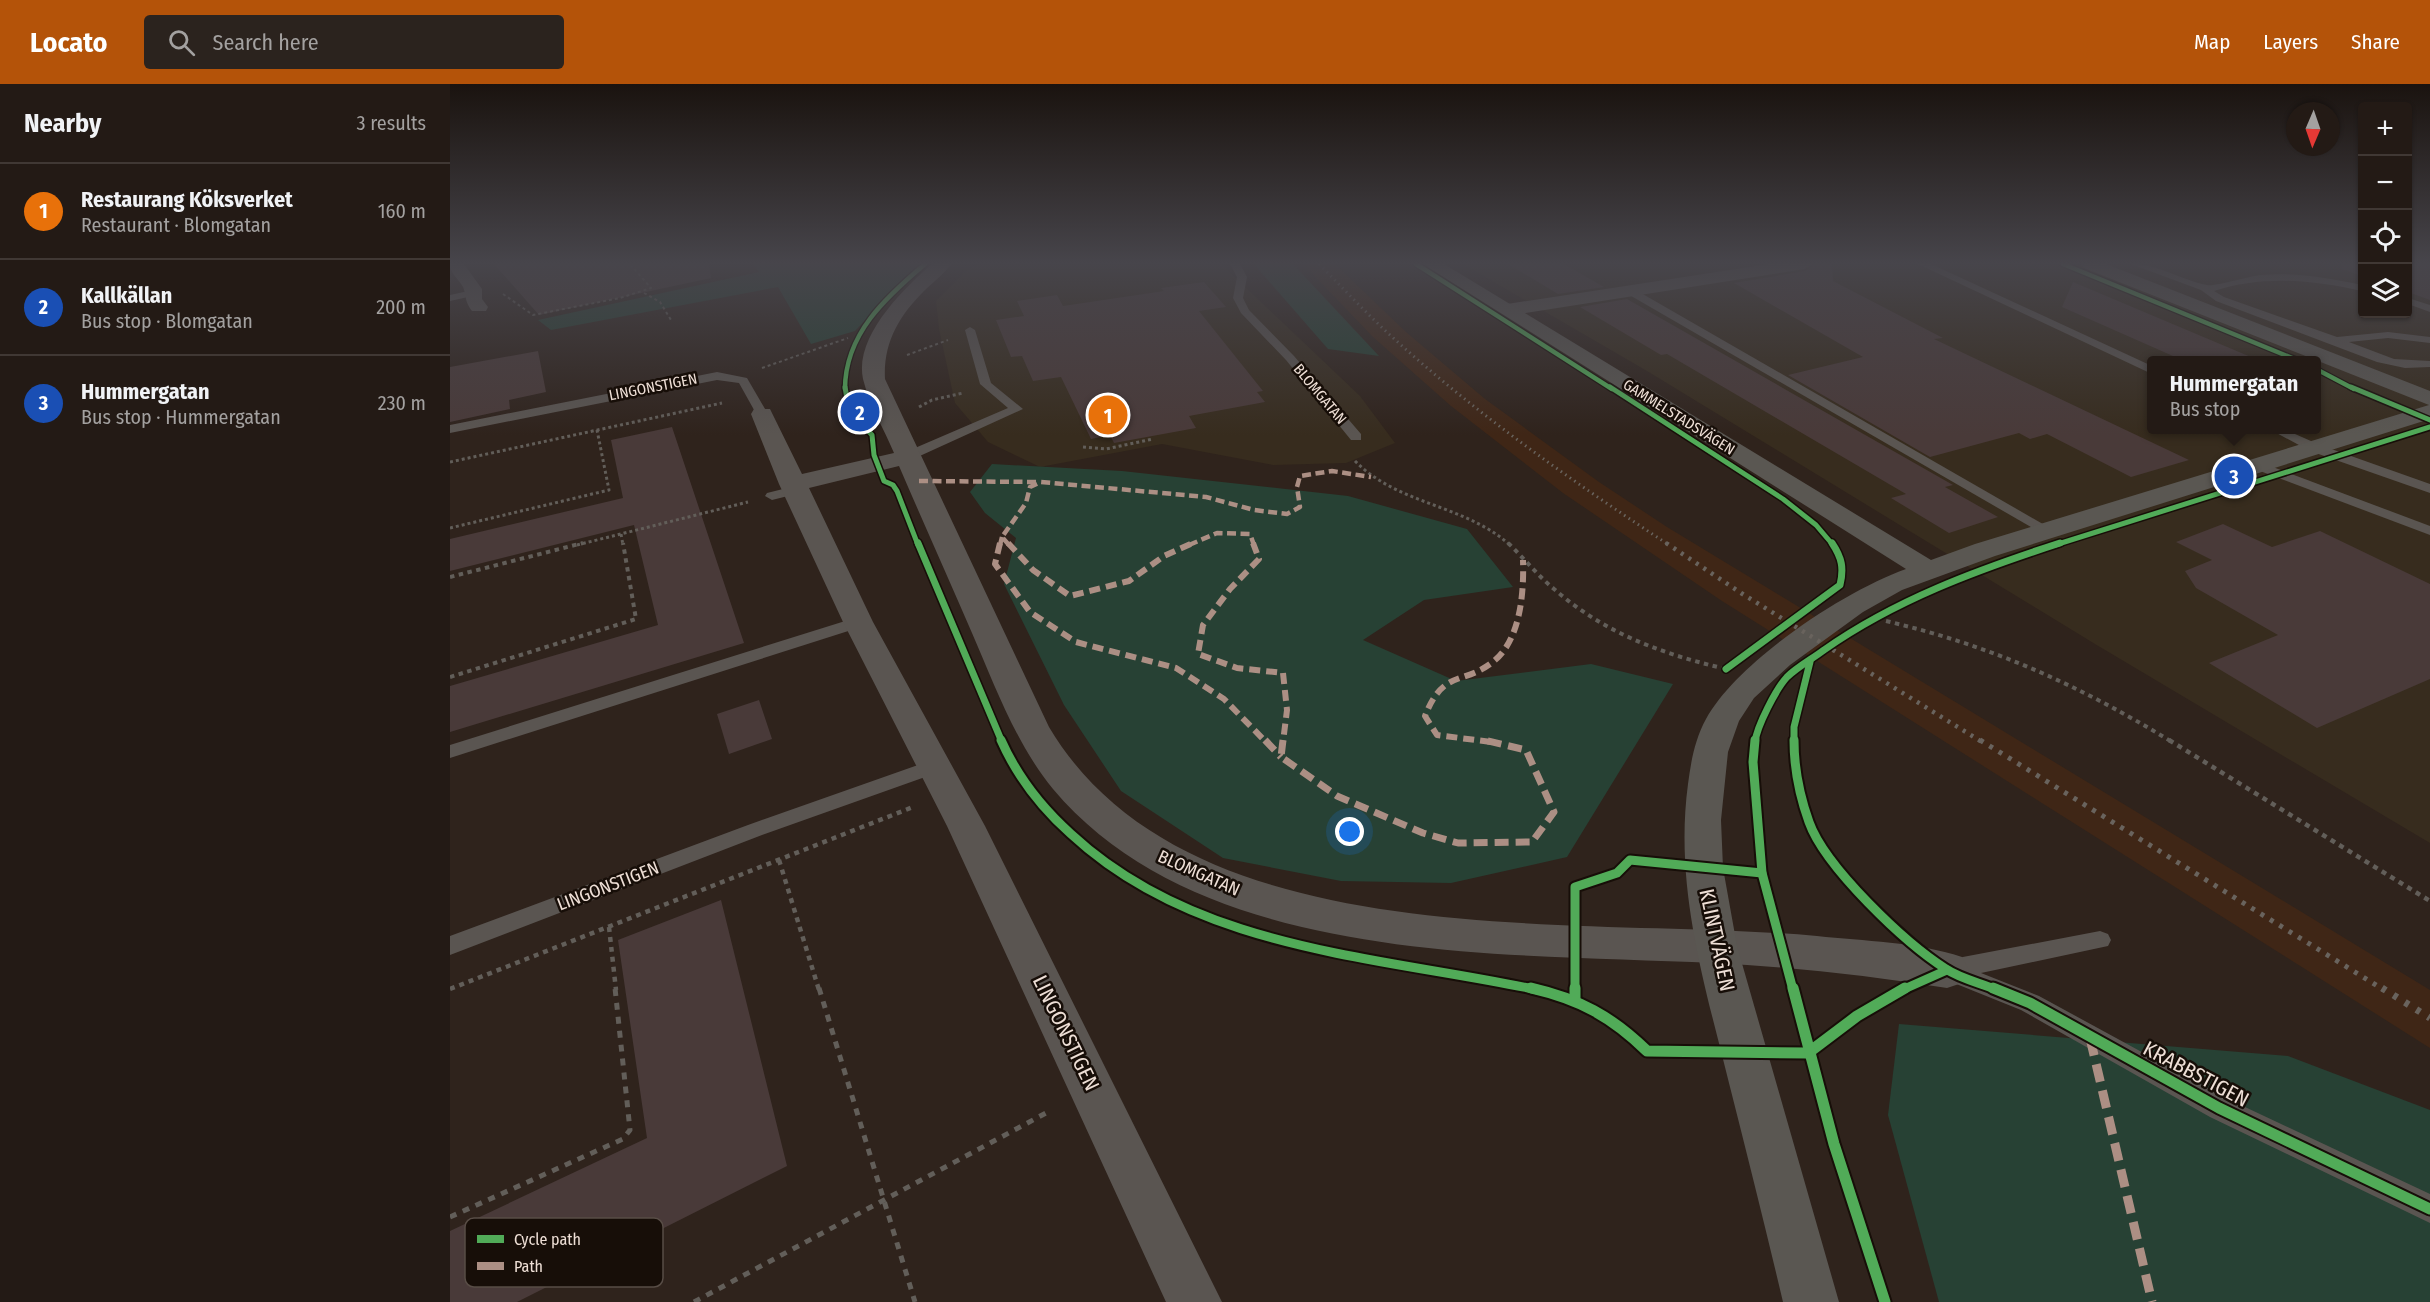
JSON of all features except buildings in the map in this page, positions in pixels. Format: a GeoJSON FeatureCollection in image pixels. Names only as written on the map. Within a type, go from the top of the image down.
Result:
{"type":"FeatureCollection","features":[{"type":"Feature","properties":{"kind":"street","name":"BLOMGATAN"},"geometry":{"type":"LineString","coordinates":[[891,321],[875,349],[872,364],[874,379],[906,457],[1010,682],[1044,749],[1066,780],[1090,806],[1128,838],[1207,881],[1263,900],[1344,918],[1437,932],[1716,946]]}},
{"type":"Feature","properties":{"kind":"street","name":"GAMMELSTADSVÄGEN"},"geometry":{"type":"LineString","coordinates":[[1525,321],[1927,570]]}},
{"type":"Feature","properties":{"kind":"street"},"geometry":{"type":"LineString","coordinates":[[2233,321],[2430,399]]}},
{"type":"Feature","properties":{"kind":"street","name":"KLINTVÄGEN"},"geometry":{"type":"LineString","coordinates":[[1811,1302],[1716,946],[1703,868],[1702,820],[1710,752],[1722,720],[1742,691],[1779,658],[1852,606],[1892,584],[1927,570],[2048,531],[2430,412]]}},
{"type":"Feature","properties":{"kind":"street","name":"LINGONSTIGEN"},"geometry":{"type":"LineString","coordinates":[[762,414],[786,490],[966,826],[1194,1302]]}},
{"type":"Feature","properties":{"kind":"street"},"geometry":{"type":"LineString","coordinates":[[786,490],[906,457]]}},
{"type":"Feature","properties":{"kind":"street","name":"KRABBSTIGEN"},"geometry":{"type":"LineString","coordinates":[[1716,946],[1863,957],[1947,970]]}},
{"type":"Feature","properties":{"kind":"lane","name":"BLOMGATAN"},"geometry":{"type":"LineString","coordinates":[[1254,321],[1290,358],[1356,437]]}},
{"type":"Feature","properties":{"kind":"lane"},"geometry":{"type":"LineString","coordinates":[[1682,321],[2048,531]]}},
{"type":"Feature","properties":{"kind":"lane"},"geometry":{"type":"LineString","coordinates":[[2044,321],[2147,369]]}},
{"type":"Feature","properties":{"kind":"lane"},"geometry":{"type":"LineString","coordinates":[[2282,321],[2392,362],[2417,366],[2430,364]]}},
{"type":"Feature","properties":{"kind":"lane"},"geometry":{"type":"LineString","coordinates":[[906,457],[950,435],[1017,409],[986,384],[970,330]]}},
{"type":"Feature","properties":{"kind":"lane"},"geometry":{"type":"LineString","coordinates":[[2336,340],[2388,335],[2430,340]]}},
{"type":"Feature","properties":{"kind":"lane","name":"LINGONSTIGEN"},"geometry":{"type":"LineString","coordinates":[[450,429],[704,377],[737,377],[748,386],[762,414]]}},
{"type":"Feature","properties":{"kind":"lane"},"geometry":{"type":"LineString","coordinates":[[2287,434],[2315,448],[2430,489]]}},
{"type":"Feature","properties":{"kind":"lane"},"geometry":{"type":"LineString","coordinates":[[2257,465],[2430,531]]}},
{"type":"Feature","properties":{"kind":"lane"},"geometry":{"type":"LineString","coordinates":[[450,752],[858,622]]}},
{"type":"Feature","properties":{"kind":"lane","name":"LINGONSTIGEN"},"geometry":{"type":"LineString","coordinates":[[450,945],[754,830],[935,766]]}},
{"type":"Feature","properties":{"kind":"lane"},"geometry":{"type":"LineString","coordinates":[[1947,970],[2100,940]]}},
{"type":"Feature","properties":{"kind":"lane","name":"KRABBSTIGEN"},"geometry":{"type":"LineString","coordinates":[[1947,970],[2030,1003],[2219,1108],[2430,1209]]}},
{"type":"Feature","properties":{"kind":"path"},"geometry":{"type":"LineString","coordinates":[[903,358],[970,330]]}},
{"type":"Feature","properties":{"kind":"path"},"geometry":{"type":"LineString","coordinates":[[737,377],[853,340]]}},
{"type":"Feature","properties":{"kind":"path"},"geometry":{"type":"LineString","coordinates":[[450,462],[723,402]]}},
{"type":"Feature","properties":{"kind":"path"},"geometry":{"type":"LineString","coordinates":[[450,528],[609,490],[597,430]]}},
{"type":"Feature","properties":{"kind":"path"},"geometry":{"type":"LineString","coordinates":[[1356,437],[1353,459],[1380,485],[1480,524],[1514,549],[1556,591],[1621,637],[1674,657],[1726,669],[1735,662]]}},
{"type":"Feature","properties":{"kind":"path"},"geometry":{"type":"LineString","coordinates":[[1083,447],[1106,449],[1153,439]]}},
{"type":"Feature","properties":{"kind":"path"},"geometry":{"type":"LineString","coordinates":[[450,577],[786,490]]}},
{"type":"Feature","properties":{"kind":"path"},"geometry":{"type":"LineString","coordinates":[[450,677],[636,619],[621,534]]}},
{"type":"Feature","properties":{"kind":"path"},"geometry":{"type":"LineString","coordinates":[[1877,619],[1887,613]]}},
{"type":"Feature","properties":{"kind":"path"},"geometry":{"type":"LineString","coordinates":[[1877,619],[1929,631],[1991,650],[2087,692],[2143,724],[2430,901]]}},
{"type":"Feature","properties":{"kind":"path"},"geometry":{"type":"LineString","coordinates":[[450,989],[913,807]]}},
{"type":"Feature","properties":{"kind":"path"},"geometry":{"type":"LineString","coordinates":[[779,860],[915,1302]]}},
{"type":"Feature","properties":{"kind":"path"},"geometry":{"type":"LineString","coordinates":[[450,1217],[623,1139],[630,1130],[609,927]]}},
{"type":"Feature","properties":{"kind":"path"},"geometry":{"type":"LineString","coordinates":[[694,1302],[1046,1113]]}},
{"type":"Feature","properties":{"kind":"shaded area"},"geometry":{"type":"Polygon","coordinates":[[[938,321],[1281,321],[1360,396],[1395,443],[1346,463],[1273,465],[1162,444],[1040,467],[988,442],[955,403],[938,321]]]}},
{"type":"Feature","properties":{"kind":"shaded area"},"geometry":{"type":"Polygon","coordinates":[[[1358,321],[1394,321],[1485,399],[1599,482],[1667,527],[2430,990],[2430,1048],[1722,601],[1563,493],[1451,406],[1358,321]]]}},
{"type":"Feature","properties":{"kind":"shaded area"},"geometry":{"type":"Polygon","coordinates":[[[1561,321],[2430,321],[2430,843],[2095,644],[1561,321]]]}},
{"type":"Feature","properties":{"kind":"green space"},"geometry":{"type":"Polygon","coordinates":[[[539,321],[599,321],[551,330],[539,321]]]}},
{"type":"Feature","properties":{"kind":"green space"},"geometry":{"type":"Polygon","coordinates":[[[798,321],[865,321],[855,331],[811,344],[798,321]]]}},
{"type":"Feature","properties":{"kind":"green space"},"geometry":{"type":"Polygon","coordinates":[[[1303,321],[1346,321],[1379,356],[1328,349],[1303,321]]]}},
{"type":"Feature","properties":{"kind":"green space"},"geometry":{"type":"Polygon","coordinates":[[[992,464],[1122,471],[1348,496],[1467,529],[1513,587],[1424,600],[1363,640],[1456,681],[1591,664],[1673,684],[1567,857],[1451,883],[1341,881],[1223,858],[1121,791],[1064,705],[1004,584],[1016,538],[985,513],[970,492],[992,464]]]}},
{"type":"Feature","properties":{"kind":"green space"},"geometry":{"type":"Polygon","coordinates":[[[1899,1024],[2288,1056],[2430,1110],[2430,1302],[1939,1302],[1888,1115],[1899,1024]]]}},
{"type":"Feature","properties":{"kind":"railway"},"geometry":{"type":"LineString","coordinates":[[1375,321],[1490,419],[1669,545]]}},
{"type":"Feature","properties":{"kind":"railway"},"geometry":{"type":"LineString","coordinates":[[1669,545],[1741,593],[1982,742]]}},
{"type":"Feature","properties":{"kind":"railway"},"geometry":{"type":"LineString","coordinates":[[1980,740],[2384,990]]}},
{"type":"Feature","properties":{"kind":"railway"},"geometry":{"type":"LineString","coordinates":[[2382,988],[2430,1018]]}},
{"type":"Feature","properties":{"kind":"marked path"},"geometry":{"type":"LineString","coordinates":[[1371,477],[1332,471],[1300,476],[1297,487],[1300,507],[1287,514],[1254,510],[1206,497],[1041,482],[1030,487],[1026,503],[1002,537],[1033,570],[1070,596],[1129,581],[1164,556],[1217,533],[1250,534],[1259,559],[1230,589],[1203,625],[1198,654],[1237,668],[1283,673],[1287,710],[1281,757],[1337,796],[1423,833],[1458,843],[1532,842],[1554,812],[1526,750],[1483,740],[1437,735],[1425,716],[1431,701],[1444,684],[1482,668],[1499,656],[1519,615],[1523,560]]}},
{"type":"Feature","properties":{"kind":"marked path"},"geometry":{"type":"LineString","coordinates":[[919,481],[1039,482]]}},
{"type":"Feature","properties":{"kind":"marked path"},"geometry":{"type":"LineString","coordinates":[[1002,537],[995,564],[1030,612],[1076,642],[1176,668],[1224,699],[1281,757]]}},
{"type":"Feature","properties":{"kind":"marked path"},"geometry":{"type":"LineString","coordinates":[[2090,1038],[2152,1302]]}},
{"type":"Feature","properties":{"kind":"cycle path"},"geometry":{"type":"LineString","coordinates":[[868,321],[853,346],[846,366],[845,388],[849,410],[871,432],[874,455],[884,481],[893,485],[897,491],[933,583],[1010,761],[1049,814],[1095,857],[1147,890],[1204,916],[1264,936],[1327,952],[1529,988],[1573,999],[1612,1021],[1647,1051],[1808,1053],[1874,1005],[1947,970]]}},
{"type":"Feature","properties":{"kind":"cycle path"},"geometry":{"type":"LineString","coordinates":[[1505,321],[1755,480],[1799,511],[1829,539],[1839,555],[1843,570],[1840,585],[1726,669]]}},
{"type":"Feature","properties":{"kind":"cycle path"},"geometry":{"type":"LineString","coordinates":[[2202,321],[2287,356]]}},
{"type":"Feature","properties":{"kind":"cycle path"},"geometry":{"type":"LineString","coordinates":[[2321,372],[2366,395],[2430,420]]}},
{"type":"Feature","properties":{"kind":"cycle path"},"geometry":{"type":"LineString","coordinates":[[1885,1302],[1834,1144],[1762,873],[1753,762],[1755,738],[1778,689],[1788,676],[1840,639],[1917,595],[2004,561],[2430,427]]}},
{"type":"Feature","properties":{"kind":"cycle path"},"geometry":{"type":"LineString","coordinates":[[1810,662],[1794,727],[1794,758],[1809,823],[1831,859],[1866,900],[1916,945],[1947,970],[2030,1003],[2219,1108],[2430,1209]]}},
{"type":"Feature","properties":{"kind":"cycle path"},"geometry":{"type":"LineString","coordinates":[[1575,999],[1575,887],[1617,873],[1630,860],[1762,873]]}},
{"type":"Feature","properties":{"kind":"place","name":"Kallkällan"},"geometry":{"type":"Point","coordinates":[860,412]}},
{"type":"Feature","properties":{"kind":"place","name":"Restaurang Köksverket"},"geometry":{"type":"Point","coordinates":[1108,415]}},
{"type":"Feature","properties":{"kind":"place","name":"Hummergatan"},"geometry":{"type":"Point","coordinates":[2234,476]}}]}
